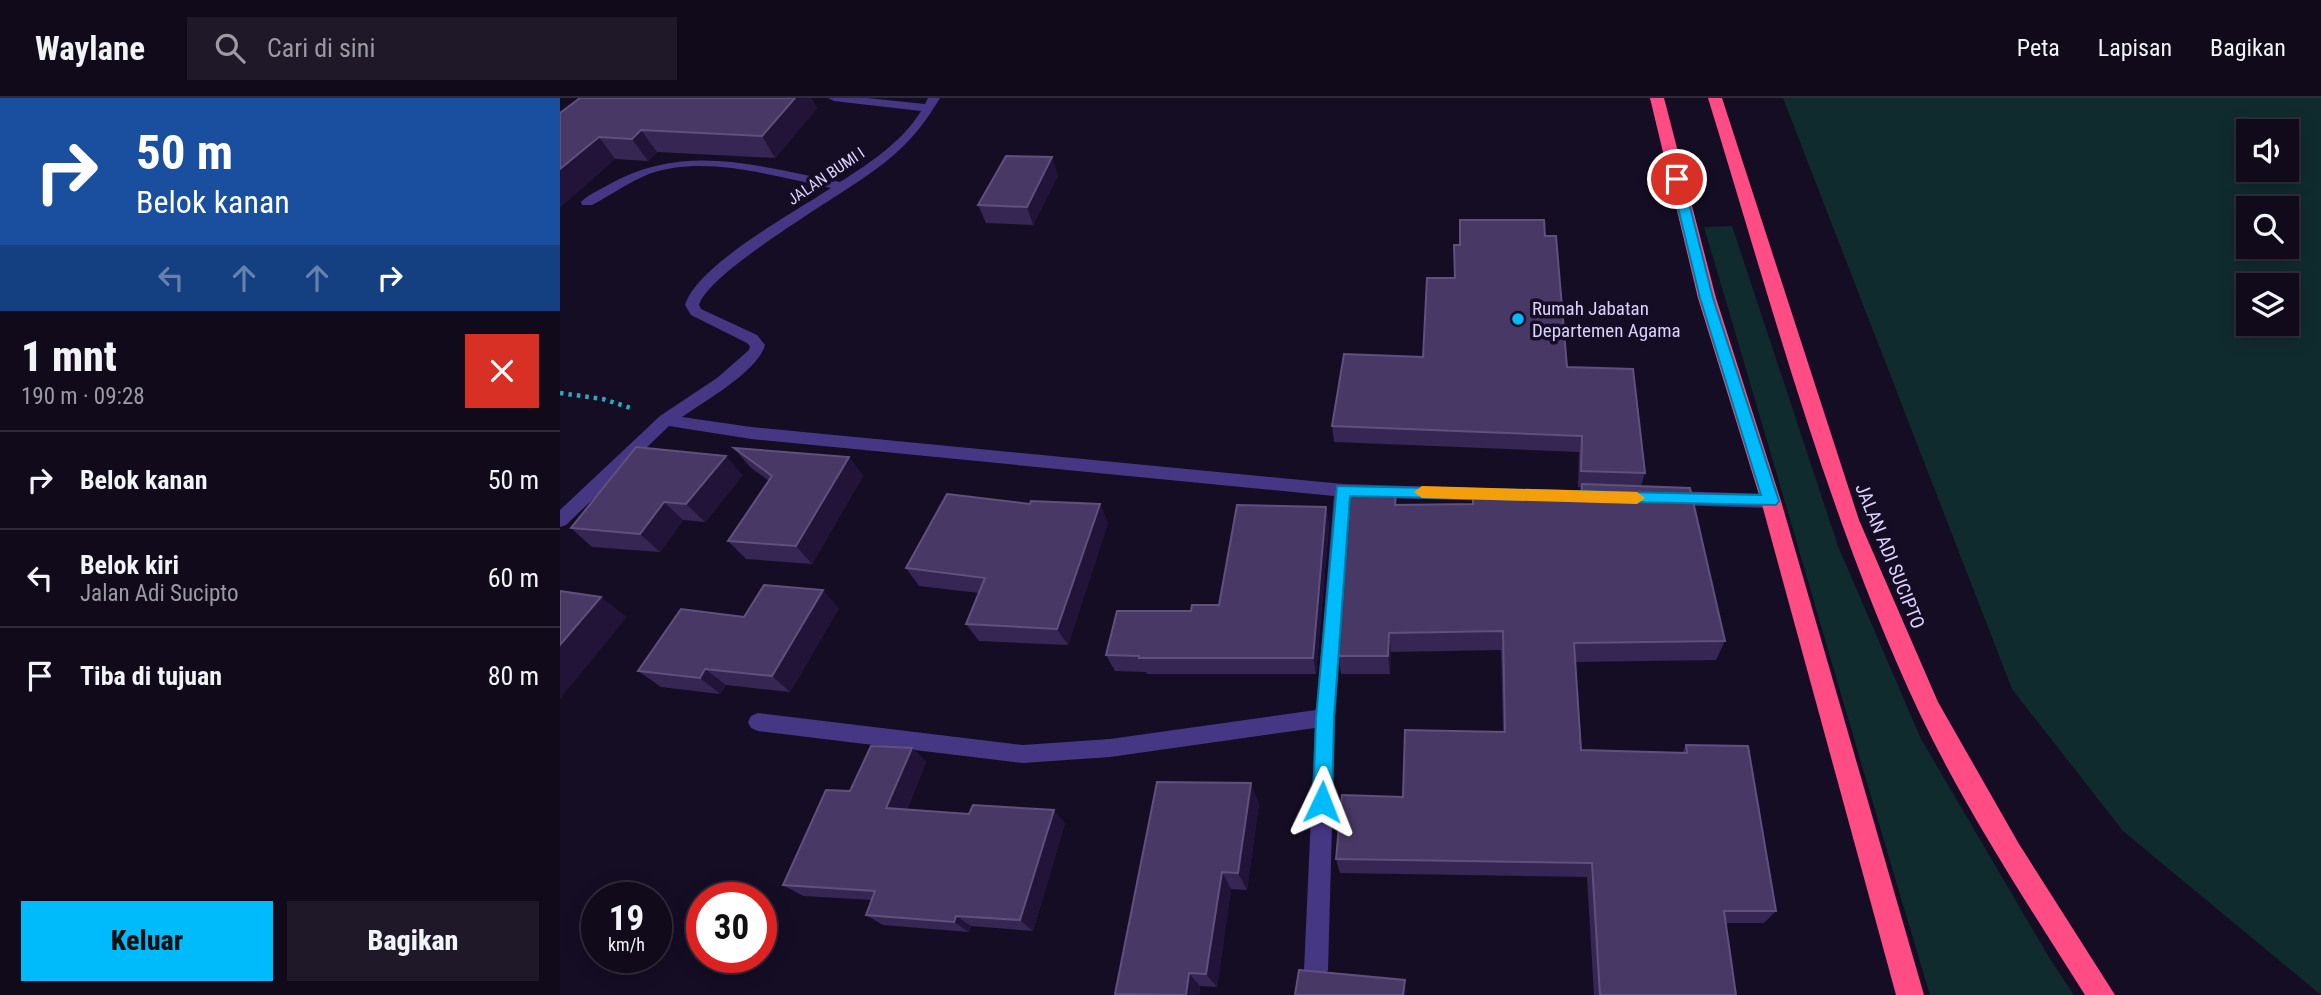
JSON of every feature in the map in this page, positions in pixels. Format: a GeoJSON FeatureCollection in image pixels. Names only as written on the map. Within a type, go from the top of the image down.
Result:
{"type":"FeatureCollection","features":[{"type":"Feature","properties":{"kind":"highway"},"geometry":{"type":"LineString","coordinates":[[1657,98],[1707,298],[1771,501],[1910,995]]}},
{"type":"Feature","properties":{"kind":"highway","name":"JALAN ADI SUCIPTO"},"geometry":{"type":"LineString","coordinates":[[1715,98],[1849,520],[1923,696],[2010,853],[2101,995]]}},
{"type":"Feature","properties":{"kind":"street"},"geometry":{"type":"LineString","coordinates":[[834,98],[930,103]]}},
{"type":"Feature","properties":{"kind":"street","name":"JALAN BUMI I"},"geometry":{"type":"LineString","coordinates":[[666,420],[723,382],[757,352],[758,345],[752,339],[696,312],[692,305],[695,295],[722,267],[873,166],[917,127],[930,103]]}},
{"type":"Feature","properties":{"kind":"street"},"geometry":{"type":"LineString","coordinates":[[587,202],[646,171],[675,164],[701,162],[841,186]]}},
{"type":"Feature","properties":{"kind":"street"},"geometry":{"type":"LineString","coordinates":[[560,520],[666,420],[751,433],[1343,490],[1619,497]]}},
{"type":"Feature","properties":{"kind":"street"},"geometry":{"type":"LineString","coordinates":[[1316,970],[1325,718],[1343,490]]}},
{"type":"Feature","properties":{"kind":"street"},"geometry":{"type":"LineString","coordinates":[[1646,498],[1771,501]]}},
{"type":"Feature","properties":{"kind":"street"},"geometry":{"type":"LineString","coordinates":[[758,722],[1023,754],[1110,748],[1325,718]]}},
{"type":"Feature","properties":{"kind":"path"},"geometry":{"type":"LineString","coordinates":[[560,393],[603,399],[666,420]]}},
{"type":"Feature","properties":{"kind":"green space"},"geometry":{"type":"Polygon","coordinates":[[[1783,98],[2321,98],[2321,995],[2123,831],[2012,689],[1783,98]]]}},
{"type":"Feature","properties":{"kind":"green space"},"geometry":{"type":"Polygon","coordinates":[[[1732,226],[1838,546],[1921,739],[2050,959],[2074,995],[1930,995],[1704,227],[1732,226]]]}},
{"type":"Feature","properties":{"kind":"building"},"geometry":{"type":"Polygon","coordinates":[[[580,98],[795,98],[762,136],[641,130],[632,139],[599,137],[560,169],[560,113],[580,98]]]}},
{"type":"Feature","properties":{"kind":"building"},"geometry":{"type":"Polygon","coordinates":[[[1006,156],[1052,157],[1027,207],[978,205],[1006,156]]]}},
{"type":"Feature","properties":{"kind":"building"},"geometry":{"type":"Polygon","coordinates":[[[1460,220],[1544,220],[1545,236],[1556,236],[1567,367],[1633,369],[1645,473],[1581,471],[1582,436],[1332,426],[1344,354],[1423,357],[1427,278],[1455,278],[1454,245],[1460,245],[1460,220]]]}},
{"type":"Feature","properties":{"kind":"building"},"geometry":{"type":"Polygon","coordinates":[[[636,447],[726,456],[686,504],[664,502],[640,534],[571,528],[636,447]]]}},
{"type":"Feature","properties":{"kind":"building"},"geometry":{"type":"Polygon","coordinates":[[[734,448],[849,457],[796,546],[728,541],[772,476],[734,448]]]}},
{"type":"Feature","properties":{"kind":"building"},"geometry":{"type":"Polygon","coordinates":[[[1582,484],[1690,488],[1725,641],[1574,643],[1581,750],[1687,753],[1686,745],[1748,746],[1776,911],[1724,911],[1736,995],[1600,995],[1592,863],[1336,859],[1342,795],[1403,797],[1405,730],[1505,732],[1503,631],[1389,633],[1388,656],[1338,656],[1350,494],[1396,494],[1395,505],[1473,504],[1473,495],[1581,496],[1582,484]]]}},
{"type":"Feature","properties":{"kind":"building"},"geometry":{"type":"Polygon","coordinates":[[[947,494],[1030,504],[1031,501],[1100,504],[1057,629],[966,624],[985,578],[906,568],[947,494]]]}},
{"type":"Feature","properties":{"kind":"building"},"geometry":{"type":"Polygon","coordinates":[[[1237,505],[1326,507],[1313,658],[1139,658],[1106,655],[1117,611],[1191,611],[1192,605],[1219,605],[1237,505]]]}},
{"type":"Feature","properties":{"kind":"building"},"geometry":{"type":"Polygon","coordinates":[[[764,585],[823,590],[772,676],[705,669],[700,678],[638,671],[681,609],[744,617],[764,585]]]}},
{"type":"Feature","properties":{"kind":"building"},"geometry":{"type":"Polygon","coordinates":[[[560,591],[601,597],[560,645],[560,591]]]}},
{"type":"Feature","properties":{"kind":"building"},"geometry":{"type":"Polygon","coordinates":[[[871,746],[912,748],[886,808],[969,814],[973,805],[1054,810],[1020,920],[956,916],[954,922],[866,915],[875,891],[783,885],[826,790],[850,791],[871,746]]]}},
{"type":"Feature","properties":{"kind":"building"},"geometry":{"type":"Polygon","coordinates":[[[1157,782],[1251,783],[1238,873],[1222,872],[1206,974],[1189,973],[1186,995],[1115,994],[1157,782]]]}},
{"type":"Feature","properties":{"kind":"building"},"geometry":{"type":"Polygon","coordinates":[[[1299,970],[1405,980],[1403,995],[1295,995],[1299,970]]]}},
{"type":"Feature","properties":{"kind":"slow traffic"},"geometry":{"type":"LineString","coordinates":[[1422,492],[1637,498]]}},
{"type":"Feature","properties":{"kind":"place","name":"Rumah Jabatan Departemen Agama"},"geometry":{"type":"Point","coordinates":[1518,319]}},
{"type":"Feature","properties":{"kind":"route"},"geometry":{"type":"LineString","coordinates":[[1322,802],[1325,718],[1343,490],[1771,501],[1707,298],[1677,179]]}}]}
